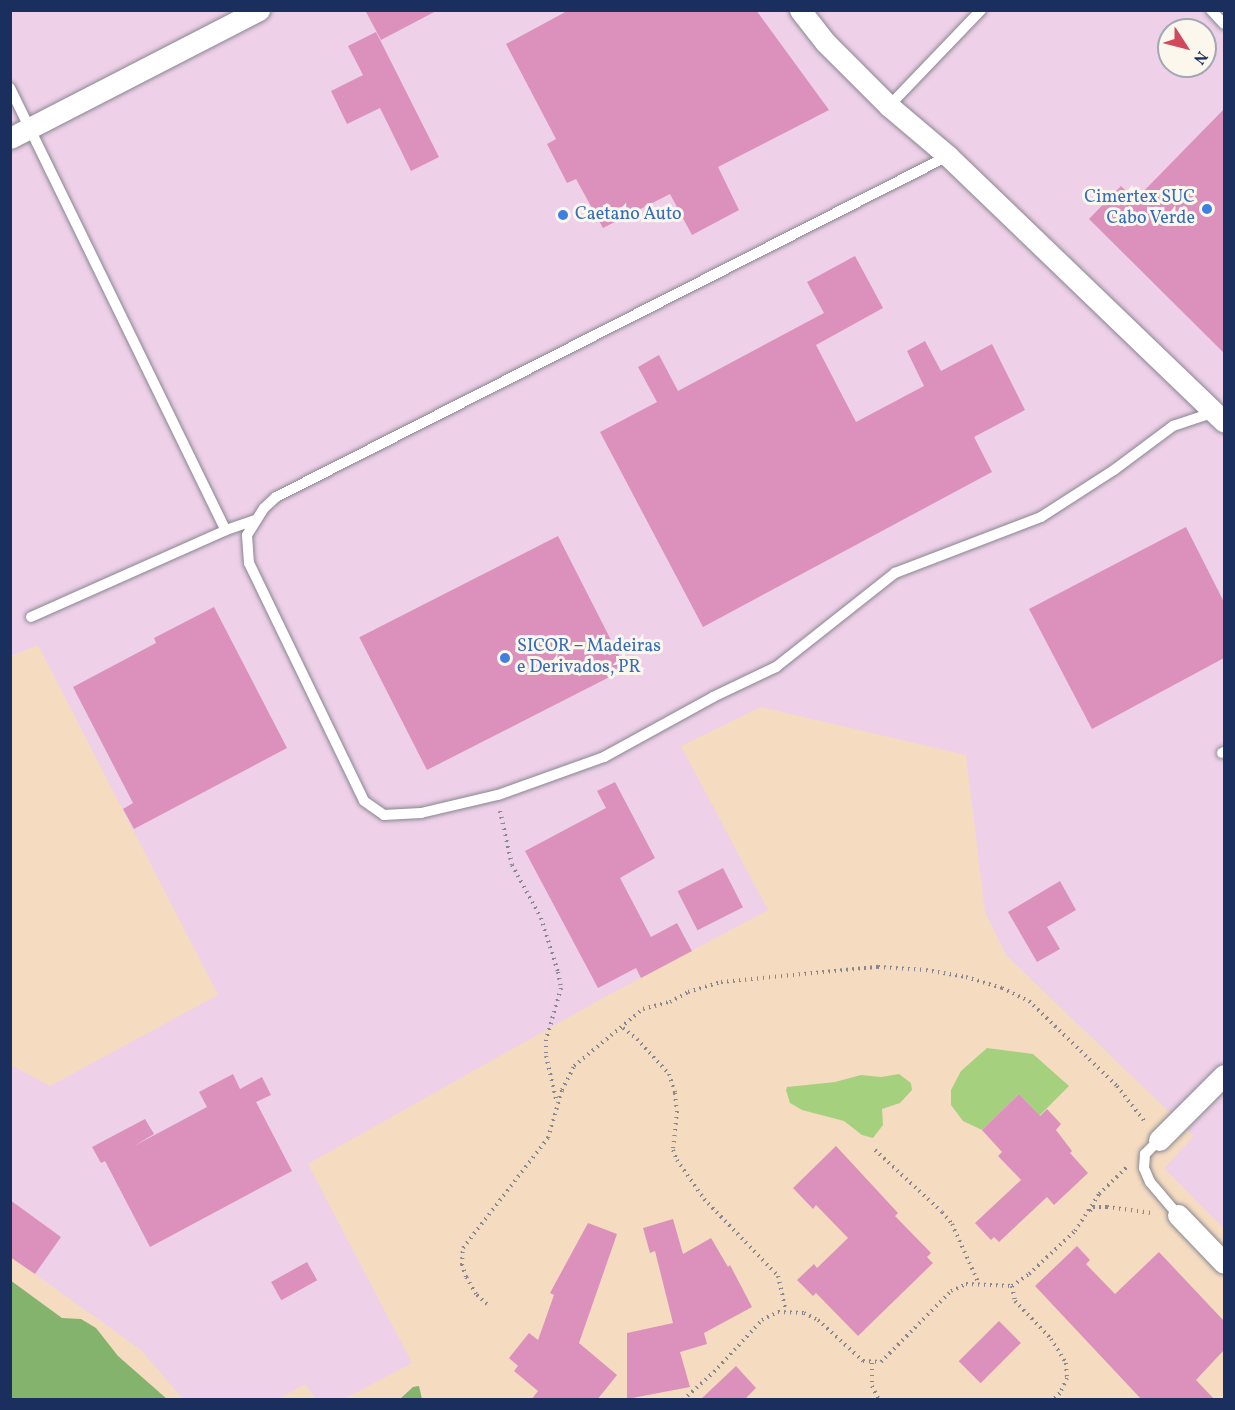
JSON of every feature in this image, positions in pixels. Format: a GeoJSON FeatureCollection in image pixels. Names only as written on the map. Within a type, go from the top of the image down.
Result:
{"type":"FeatureCollection","features":[{"type":"Feature","properties":{"kind":"street"},"geometry":{"type":"LineString","coordinates":[[10,138],[259,10]]}},
{"type":"Feature","properties":{"kind":"street"},"geometry":{"type":"LineString","coordinates":[[800,10],[825,42],[889,106],[948,156],[1220,417]]}},
{"type":"Feature","properties":{"kind":"street"},"geometry":{"type":"LineString","coordinates":[[1160,1140],[1224,1075]]}},
{"type":"Feature","properties":{"kind":"street"},"geometry":{"type":"LineString","coordinates":[[1178,1215],[1224,1263]]}},
{"type":"Feature","properties":{"kind":"lane"},"geometry":{"type":"LineString","coordinates":[[889,106],[981,10]]}},
{"type":"Feature","properties":{"kind":"lane"},"geometry":{"type":"LineString","coordinates":[[1210,10],[1224,24]]}},
{"type":"Feature","properties":{"kind":"lane"},"geometry":{"type":"LineString","coordinates":[[10,88],[32,127],[226,530]]}},
{"type":"Feature","properties":{"kind":"lane"},"geometry":{"type":"LineString","coordinates":[[948,156],[276,497],[255,520],[247,535],[249,563],[364,801],[384,815],[412,814],[498,795],[604,757],[713,697],[776,667],[895,573],[1041,517],[1114,470],[1173,426],[1220,417]]}},
{"type":"Feature","properties":{"kind":"lane"},"geometry":{"type":"LineString","coordinates":[[31,617],[226,530],[255,520]]}},
{"type":"Feature","properties":{"kind":"lane"},"geometry":{"type":"LineString","coordinates":[[1160,1140],[1145,1155],[1144,1168],[1154,1188],[1178,1215]]}},
{"type":"Feature","properties":{"kind":"path"},"geometry":{"type":"LineString","coordinates":[[498,795],[501,824],[512,865],[541,918],[558,972],[561,988],[546,1040],[546,1056],[558,1106]]}},
{"type":"Feature","properties":{"kind":"path"},"geometry":{"type":"LineString","coordinates":[[487,1304],[476,1294],[466,1277],[462,1265],[463,1248],[548,1138],[562,1090],[574,1066],[643,1009],[720,982],[878,967],[926,970],[966,977],[1002,987],[1029,1001],[1118,1086],[1160,1140],[1099,1194],[1075,1231]]}},
{"type":"Feature","properties":{"kind":"path"},"geometry":{"type":"LineString","coordinates":[[622,1027],[644,1045],[669,1074],[675,1093],[677,1111],[673,1150],[677,1160],[704,1198],[778,1276],[786,1311]]}},
{"type":"Feature","properties":{"kind":"path"},"geometry":{"type":"LineString","coordinates":[[875,1150],[952,1224],[979,1284]]}},
{"type":"Feature","properties":{"kind":"path"},"geometry":{"type":"LineString","coordinates":[[683,1400],[714,1372],[762,1320],[786,1311],[804,1313],[818,1320],[854,1355],[872,1363],[881,1362],[951,1291],[966,1284],[1012,1286],[1029,1274],[1075,1231],[1093,1207],[1178,1215]]}},
{"type":"Feature","properties":{"kind":"path"},"geometry":{"type":"LineString","coordinates":[[1012,1286],[1015,1301],[1051,1339],[1066,1363],[1067,1378],[1060,1394],[1053,1400]]}},
{"type":"Feature","properties":{"kind":"path"},"geometry":{"type":"LineString","coordinates":[[872,1363],[872,1386],[879,1400]]}},
{"type":"Feature","properties":{"kind":"shaded area"},"geometry":{"type":"Polygon","coordinates":[[[11,11],[1224,11],[1224,1229],[1164,1168],[1194,1136],[1006,955],[985,912],[966,755],[761,707],[681,746],[768,910],[603,998],[308,1164],[412,1363],[344,1399],[316,1399],[305,1384],[278,1399],[183,1399],[141,1350],[11,1257],[11,1065],[50,1086],[218,995],[38,645],[11,656],[11,11]]]}},
{"type":"Feature","properties":{"kind":"green space"},"geometry":{"type":"Polygon","coordinates":[[[987,1048],[1033,1054],[1069,1086],[1036,1119],[1033,1109],[1019,1094],[982,1130],[963,1121],[951,1105],[951,1090],[961,1071],[987,1048]]]}},
{"type":"Feature","properties":{"kind":"green space"},"geometry":{"type":"Polygon","coordinates":[[[899,1074],[911,1083],[912,1090],[900,1103],[882,1109],[883,1125],[873,1138],[862,1135],[844,1121],[802,1110],[790,1103],[786,1090],[787,1087],[835,1082],[861,1075],[881,1077],[899,1074]]]}},
{"type":"Feature","properties":{"kind":"green space"},"geometry":{"type":"Polygon","coordinates":[[[10,1280],[62,1318],[81,1319],[96,1328],[118,1356],[167,1399],[11,1399],[10,1280]]]}},
{"type":"Feature","properties":{"kind":"green space"},"geometry":{"type":"Polygon","coordinates":[[[419,1386],[422,1399],[400,1399],[413,1387],[419,1386]]]}},
{"type":"Feature","properties":{"kind":"building"},"geometry":{"type":"Polygon","coordinates":[[[365,10],[438,10],[381,40],[365,10]]]}},
{"type":"Feature","properties":{"kind":"building"},"geometry":{"type":"Polygon","coordinates":[[[569,10],[756,10],[829,110],[718,167],[739,210],[692,235],[670,194],[603,228],[576,179],[567,183],[547,144],[556,139],[506,44],[569,10]]]}},
{"type":"Feature","properties":{"kind":"building"},"geometry":{"type":"Polygon","coordinates":[[[376,32],[439,157],[411,171],[380,108],[347,124],[331,91],[363,75],[348,46],[376,32]]]}},
{"type":"Feature","properties":{"kind":"building"},"geometry":{"type":"Polygon","coordinates":[[[1224,109],[1224,353],[1089,219],[1121,186],[1135,200],[1224,109]]]}},
{"type":"Feature","properties":{"kind":"building"},"geometry":{"type":"Polygon","coordinates":[[[855,256],[883,308],[816,345],[856,422],[924,386],[907,351],[925,341],[941,371],[992,344],[1025,410],[974,437],[992,472],[703,627],[600,432],[657,402],[638,367],[659,355],[678,391],[824,313],[807,282],[855,256]]]}},
{"type":"Feature","properties":{"kind":"building"},"geometry":{"type":"Polygon","coordinates":[[[1186,527],[1224,602],[1224,658],[1092,729],[1029,609],[1186,527]]]}},
{"type":"Feature","properties":{"kind":"building"},"geometry":{"type":"Polygon","coordinates":[[[558,536],[626,669],[427,770],[359,637],[558,536]]]}},
{"type":"Feature","properties":{"kind":"building"},"geometry":{"type":"Polygon","coordinates":[[[214,607],[287,748],[134,829],[123,809],[133,803],[73,687],[156,643],[154,638],[214,607]]]}},
{"type":"Feature","properties":{"kind":"building"},"geometry":{"type":"Polygon","coordinates":[[[615,782],[655,858],[620,878],[651,937],[677,923],[692,951],[641,978],[636,968],[598,988],[525,851],[606,808],[597,791],[615,782]]]}},
{"type":"Feature","properties":{"kind":"building"},"geometry":{"type":"Polygon","coordinates":[[[723,868],[743,907],[698,930],[678,891],[723,868]]]}},
{"type":"Feature","properties":{"kind":"building"},"geometry":{"type":"Polygon","coordinates":[[[1060,881],[1076,910],[1047,927],[1060,949],[1037,962],[1008,912],[1060,881]]]}},
{"type":"Feature","properties":{"kind":"building"},"geometry":{"type":"Polygon","coordinates":[[[233,1074],[240,1089],[262,1077],[271,1095],[256,1102],[292,1171],[150,1247],[105,1161],[101,1163],[92,1147],[145,1119],[154,1134],[134,1146],[207,1107],[199,1092],[233,1074]]]}},
{"type":"Feature","properties":{"kind":"building"},"geometry":{"type":"Polygon","coordinates":[[[1019,1094],[1040,1116],[1047,1109],[1061,1124],[1056,1130],[1072,1151],[1070,1153],[1088,1173],[1054,1205],[1047,1197],[999,1242],[994,1237],[991,1240],[975,1223],[1021,1180],[998,1156],[1002,1152],[982,1130],[1019,1094]]]}},
{"type":"Feature","properties":{"kind":"building"},"geometry":{"type":"Polygon","coordinates":[[[836,1146],[898,1213],[895,1216],[931,1253],[927,1257],[933,1263],[858,1336],[816,1293],[813,1296],[797,1280],[814,1264],[817,1268],[848,1238],[816,1205],[813,1209],[793,1188],[836,1146]]]}},
{"type":"Feature","properties":{"kind":"building"},"geometry":{"type":"Polygon","coordinates":[[[10,1200],[61,1237],[35,1274],[10,1257],[10,1200]]]}},
{"type":"Feature","properties":{"kind":"building"},"geometry":{"type":"Polygon","coordinates":[[[673,1219],[683,1254],[711,1238],[728,1267],[730,1265],[752,1307],[704,1333],[707,1344],[680,1352],[690,1387],[627,1399],[627,1333],[673,1323],[655,1251],[650,1253],[643,1228],[673,1219]]]}},
{"type":"Feature","properties":{"kind":"building"},"geometry":{"type":"Polygon","coordinates":[[[588,1223],[617,1234],[579,1343],[617,1375],[597,1400],[531,1400],[538,1391],[514,1371],[518,1366],[509,1358],[529,1333],[538,1340],[554,1295],[550,1293],[588,1223]]]}},
{"type":"Feature","properties":{"kind":"building"},"geometry":{"type":"Polygon","coordinates":[[[1077,1246],[1090,1260],[1086,1264],[1115,1294],[1159,1252],[1224,1321],[1224,1350],[1196,1380],[1215,1400],[1142,1400],[1035,1286],[1077,1246]]]}},
{"type":"Feature","properties":{"kind":"building"},"geometry":{"type":"Polygon","coordinates":[[[307,1262],[317,1280],[281,1300],[271,1282],[307,1262]]]}},
{"type":"Feature","properties":{"kind":"building"},"geometry":{"type":"Polygon","coordinates":[[[999,1321],[1021,1343],[981,1383],[959,1361],[999,1321]]]}},
{"type":"Feature","properties":{"kind":"building"},"geometry":{"type":"Polygon","coordinates":[[[736,1366],[756,1388],[744,1400],[700,1400],[736,1366]]]}},
{"type":"Feature","properties":{"kind":"place","name":"Cimertex SUC Cabo Verde"},"geometry":{"type":"Point","coordinates":[1207,209]}},
{"type":"Feature","properties":{"kind":"place","name":"Caetano Auto"},"geometry":{"type":"Point","coordinates":[563,215]}},
{"type":"Feature","properties":{"kind":"place","name":"SICOR – Madeiras e Derivados, PR"},"geometry":{"type":"Point","coordinates":[505,658]}}]}
